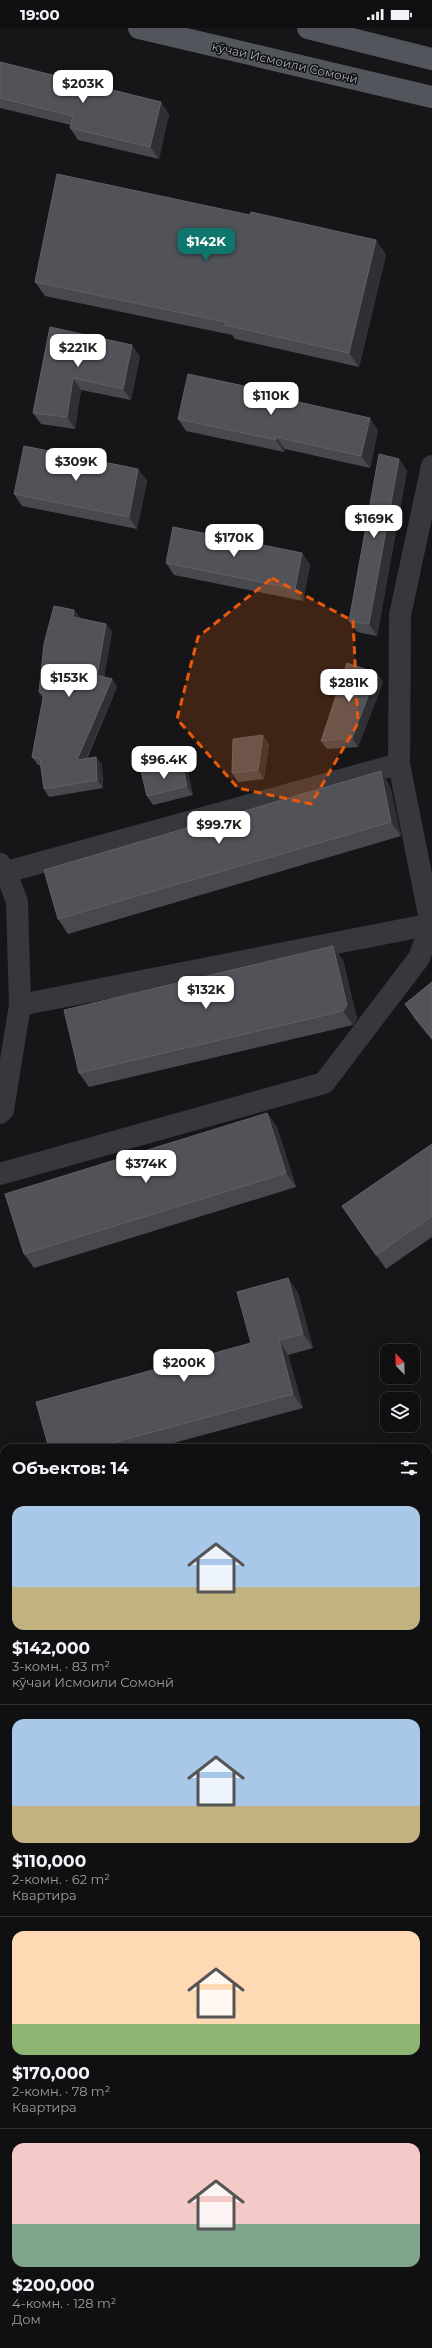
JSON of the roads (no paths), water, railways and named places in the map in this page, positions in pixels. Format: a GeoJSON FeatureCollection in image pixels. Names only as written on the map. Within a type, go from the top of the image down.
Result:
{"type":"FeatureCollection","features":[{"type":"Feature","properties":{"kind":"main road","name":"кӯчаи Исмоили Сомонӣ"},"geometry":{"type":"LineString","coordinates":[[139,28],[432,97]]}},
{"type":"Feature","properties":{"kind":"main road"},"geometry":{"type":"LineString","coordinates":[[308,28],[432,59]]}},
{"type":"Feature","properties":{"kind":"street"},"geometry":{"type":"LineString","coordinates":[[0,1174],[324,1083],[419,958],[431,924],[399,764],[400,615],[425,532],[432,466]]}},
{"type":"Feature","properties":{"kind":"street"},"geometry":{"type":"LineString","coordinates":[[0,1113],[3,1110],[20,1005],[18,902],[3,868],[399,764]]}},
{"type":"Feature","properties":{"kind":"street"},"geometry":{"type":"LineString","coordinates":[[20,1005],[431,924]]}}]}
